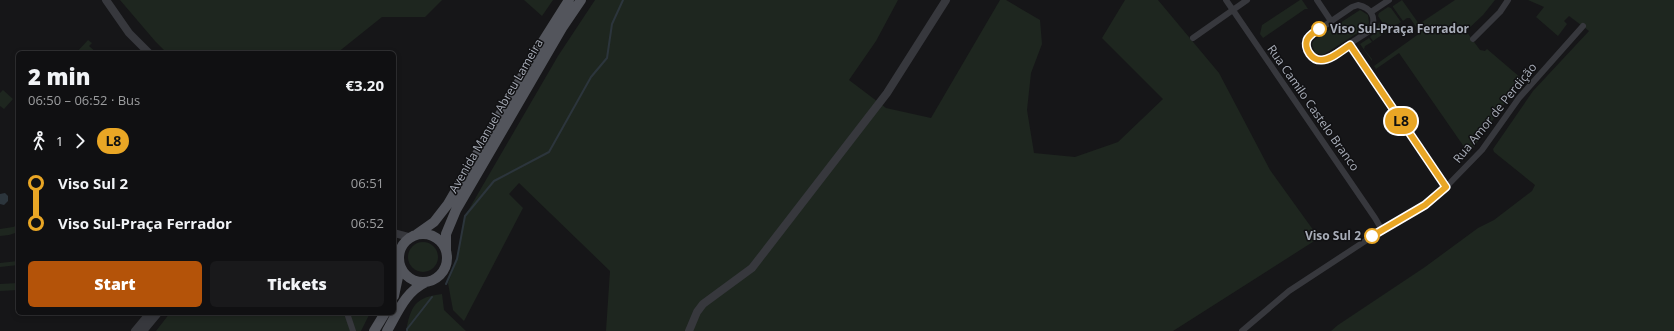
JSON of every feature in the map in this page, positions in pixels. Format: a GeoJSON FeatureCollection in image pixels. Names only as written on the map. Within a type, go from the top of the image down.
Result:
{"type":"FeatureCollection","features":[{"type":"Feature","properties":{"kind":"main road","name":"Avenida Manuel Abreu Lameira"},"geometry":{"type":"LineString","coordinates":[[413,235],[434,222],[448,204],[540,46],[569,0]]}},
{"type":"Feature","properties":{"kind":"main road","name":"Avenida Manuel Abreu Lameira"},"geometry":{"type":"LineString","coordinates":[[446,250],[446,234],[456,210],[562,28],[581,0]]}},
{"type":"Feature","properties":{"kind":"main road"},"geometry":{"type":"LineString","coordinates":[[387,331],[407,296],[414,288],[437,278],[445,268],[447,256],[442,242],[435,236],[426,233],[413,235],[404,242],[397,257],[398,277],[396,286]]}},
{"type":"Feature","properties":{"kind":"main road"},"geometry":{"type":"LineString","coordinates":[[397,257],[402,271],[412,280],[426,282]]}},
{"type":"Feature","properties":{"kind":"main road"},"geometry":{"type":"LineString","coordinates":[[374,331],[384,315]]}},
{"type":"Feature","properties":{"kind":"street"},"geometry":{"type":"LineString","coordinates":[[100,0],[124,33],[140,51]]}},
{"type":"Feature","properties":{"kind":"street"},"geometry":{"type":"LineString","coordinates":[[106,0],[129,33],[147,51]]}},
{"type":"Feature","properties":{"kind":"street"},"geometry":{"type":"LineString","coordinates":[[689,331],[697,312],[703,304],[752,268],[887,93],[946,0]]}},
{"type":"Feature","properties":{"kind":"street","name":"Rua Camilo Castelo Branco"},"geometry":{"type":"LineString","coordinates":[[1226,0],[1382,230]]}},
{"type":"Feature","properties":{"kind":"street"},"geometry":{"type":"LineString","coordinates":[[1193,38],[1247,0]]}},
{"type":"Feature","properties":{"kind":"street"},"geometry":{"type":"LineString","coordinates":[[1317,0],[1331,21]]}},
{"type":"Feature","properties":{"kind":"street"},"geometry":{"type":"LineString","coordinates":[[1371,12],[1389,0]]}},
{"type":"Feature","properties":{"kind":"street"},"geometry":{"type":"LineString","coordinates":[[1473,39],[1500,12],[1508,0]]}},
{"type":"Feature","properties":{"kind":"street"},"geometry":{"type":"LineString","coordinates":[[1358,5],[1365,7],[1371,12],[1374,20],[1371,30],[1350,45],[1326,59],[1314,59],[1310,55],[1308,50],[1308,40],[1311,35],[1352,7],[1358,5]]}},
{"type":"Feature","properties":{"kind":"street","name":"Rua Amor de Perdição"},"geometry":{"type":"LineString","coordinates":[[1242,331],[1289,291],[1382,230],[1425,205],[1446,187],[1482,150],[1519,98],[1583,26]]}},
{"type":"Feature","properties":{"kind":"street"},"geometry":{"type":"LineString","coordinates":[[1350,45],[1446,187]]}},
{"type":"Feature","properties":{"kind":"street"},"geometry":{"type":"LineString","coordinates":[[396,233],[413,235]]}},
{"type":"Feature","properties":{"kind":"street"},"geometry":{"type":"LineString","coordinates":[[135,331],[148,315]]}},
{"type":"Feature","properties":{"kind":"street"},"geometry":{"type":"LineString","coordinates":[[143,331],[156,315]]}},
{"type":"Feature","properties":{"kind":"street"},"geometry":{"type":"LineString","coordinates":[[348,315],[353,331]]}},
{"type":"Feature","properties":{"kind":"shaded area"},"geometry":{"type":"Polygon","coordinates":[[[120,0],[442,0],[425,17],[382,17],[340,51],[165,51],[120,0]]]}},
{"type":"Feature","properties":{"kind":"shaded area"},"geometry":{"type":"Polygon","coordinates":[[[524,0],[553,0],[542,16],[524,0]]]}},
{"type":"Feature","properties":{"kind":"shaded area"},"geometry":{"type":"Polygon","coordinates":[[[595,0],[898,0],[876,41],[849,80],[886,108],[931,118],[1000,0],[1006,0],[1040,20],[1042,44],[1031,73],[1027,110],[1034,153],[1075,157],[1118,142],[1163,99],[1102,38],[1125,0],[1158,0],[1219,73],[1270,170],[1319,238],[1173,331],[606,331],[610,271],[519,183],[509,194],[523,208],[464,321],[453,310],[448,283],[457,259],[465,216],[558,56],[595,0]]]}},
{"type":"Feature","properties":{"kind":"shaded area"},"geometry":{"type":"Polygon","coordinates":[[[1302,0],[1308,9],[1305,9],[1263,38],[1260,34],[1262,25],[1302,0]]]}},
{"type":"Feature","properties":{"kind":"shaded area"},"geometry":{"type":"Polygon","coordinates":[[[1402,0],[1419,24],[1455,0],[1495,0],[1483,15],[1466,31],[1480,50],[1485,51],[1487,49],[1521,78],[1508,92],[1509,97],[1469,154],[1399,53],[1376,69],[1374,66],[1420,33],[1410,18],[1403,21],[1393,7],[1402,0]]]}},
{"type":"Feature","properties":{"kind":"shaded area"},"geometry":{"type":"Polygon","coordinates":[[[1528,0],[1674,0],[1674,331],[1331,331],[1425,267],[1478,228],[1494,220],[1532,191],[1535,185],[1494,152],[1493,149],[1533,91],[1589,31],[1569,16],[1564,21],[1567,24],[1558,36],[1536,17],[1544,7],[1528,0]]]}},
{"type":"Feature","properties":{"kind":"shaded area"},"geometry":{"type":"Polygon","coordinates":[[[1388,7],[1391,8],[1401,22],[1388,31],[1378,16],[1379,13],[1388,7]]]}},
{"type":"Feature","properties":{"kind":"shaded area"},"geometry":{"type":"Polygon","coordinates":[[[1360,10],[1368,15],[1369,23],[1367,27],[1323,55],[1315,53],[1312,44],[1314,40],[1360,10]]]}},
{"type":"Feature","properties":{"kind":"shaded area"},"geometry":{"type":"Polygon","coordinates":[[[1379,22],[1386,32],[1373,41],[1370,37],[1377,30],[1379,22]]]}},
{"type":"Feature","properties":{"kind":"shaded area"},"geometry":{"type":"Polygon","coordinates":[[[1369,38],[1372,42],[1365,46],[1364,49],[1372,61],[1360,44],[1369,38]]]}},
{"type":"Feature","properties":{"kind":"shaded area"},"geometry":{"type":"Polygon","coordinates":[[[88,40],[92,43],[89,46],[95,51],[78,51],[88,40]]]}},
{"type":"Feature","properties":{"kind":"shaded area"},"geometry":{"type":"Polygon","coordinates":[[[3,90],[13,99],[4,109],[0,106],[0,93],[3,90]]]}},
{"type":"Feature","properties":{"kind":"shaded area"},"geometry":{"type":"Polygon","coordinates":[[[5,193],[8,196],[8,201],[4,205],[0,204],[0,194],[5,193]]]}},
{"type":"Feature","properties":{"kind":"shaded area"},"geometry":{"type":"Polygon","coordinates":[[[16,226],[16,233],[0,236],[0,229],[16,226]]]}},
{"type":"Feature","properties":{"kind":"shaded area"},"geometry":{"type":"Polygon","coordinates":[[[423,242],[434,246],[438,257],[434,268],[423,272],[412,268],[408,257],[412,246],[423,242]]]}},
{"type":"Feature","properties":{"kind":"shaded area"},"geometry":{"type":"Polygon","coordinates":[[[16,261],[16,265],[0,267],[0,263],[16,261]]]}},
{"type":"Feature","properties":{"kind":"shaded area"},"geometry":{"type":"Polygon","coordinates":[[[16,283],[16,290],[0,291],[0,284],[16,283]]]}},
{"type":"Feature","properties":{"kind":"shaded area"},"geometry":{"type":"Polygon","coordinates":[[[442,294],[444,310],[466,331],[406,331],[412,309],[416,304],[420,300],[433,295],[442,294]]]}},
{"type":"Feature","properties":{"kind":"shaded area"},"geometry":{"type":"Polygon","coordinates":[[[168,315],[346,315],[350,331],[156,331],[168,315]]]}},
{"type":"Feature","properties":{"kind":"shaded area"},"geometry":{"type":"Polygon","coordinates":[[[351,315],[369,315],[361,331],[356,331],[351,315]]]}},
{"type":"Feature","properties":{"kind":"waterway"},"geometry":{"type":"LineString","coordinates":[[446,284],[457,259],[465,216],[494,181],[549,152],[591,77],[607,58],[612,24],[623,0]]}},
{"type":"Feature","properties":{"kind":"waterway"},"geometry":{"type":"LineString","coordinates":[[407,331],[432,297]]}},
{"type":"Feature","properties":{"kind":"bus line","name":"L8"},"geometry":{"type":"LineString","coordinates":[[1319,29],[1311,35],[1308,40],[1307,45],[1310,55],[1314,59],[1318,60],[1326,59],[1350,45],[1446,187],[1425,205],[1372,236]]}},
{"type":"Feature","properties":{"kind":"place","name":"Viso Sul-Praça Ferrador"},"geometry":{"type":"Point","coordinates":[1319,29]}},
{"type":"Feature","properties":{"kind":"place","name":"Viso Sul 2"},"geometry":{"type":"Point","coordinates":[1372,236]}}]}
